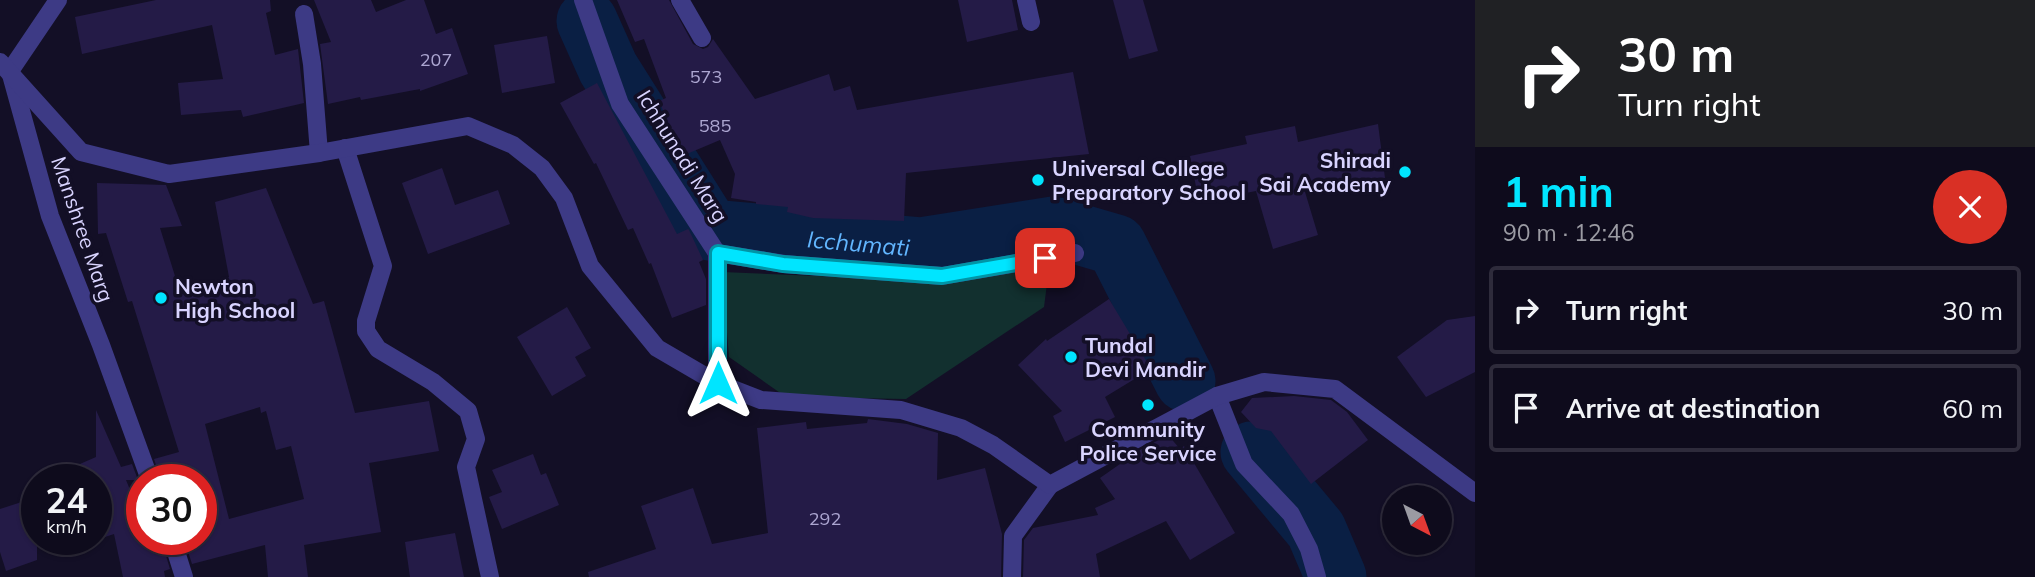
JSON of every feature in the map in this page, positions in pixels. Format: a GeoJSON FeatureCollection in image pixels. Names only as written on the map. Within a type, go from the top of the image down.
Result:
{"type":"FeatureCollection","features":[{"type":"Feature","properties":{"kind":"street"},"geometry":{"type":"LineString","coordinates":[[58,0],[5,67],[81,152],[169,174],[319,153],[468,126],[513,145],[542,168],[564,198],[590,266],[657,348],[718,383],[761,400],[901,410],[961,428],[993,445],[1050,485]]}},
{"type":"Feature","properties":{"kind":"street","name":"Ichhunadi Marg"},"geometry":{"type":"LineString","coordinates":[[583,0],[620,104],[718,253],[718,383]]}},
{"type":"Feature","properties":{"kind":"street"},"geometry":{"type":"LineString","coordinates":[[680,0],[702,38]]}},
{"type":"Feature","properties":{"kind":"street"},"geometry":{"type":"LineString","coordinates":[[1026,0],[1031,22]]}},
{"type":"Feature","properties":{"kind":"street"},"geometry":{"type":"LineString","coordinates":[[304,14],[312,64],[319,153]]}},
{"type":"Feature","properties":{"kind":"street","name":"Manshree Marg"},"geometry":{"type":"LineString","coordinates":[[5,67],[50,216],[144,464]]}},
{"type":"Feature","properties":{"kind":"street"},"geometry":{"type":"LineString","coordinates":[[345,148],[383,266],[366,321],[366,331],[378,349],[433,382],[468,411],[477,439],[466,467],[490,577]]}},
{"type":"Feature","properties":{"kind":"street"},"geometry":{"type":"LineString","coordinates":[[718,253],[783,264],[942,276],[1075,253]]}},
{"type":"Feature","properties":{"kind":"street"},"geometry":{"type":"LineString","coordinates":[[1012,577],[1013,536],[1050,485],[1217,396],[1264,382],[1335,389],[1475,493]]}},
{"type":"Feature","properties":{"kind":"street"},"geometry":{"type":"LineString","coordinates":[[1217,396],[1244,464],[1291,514],[1309,549],[1317,577]]}},
{"type":"Feature","properties":{"kind":"street"},"geometry":{"type":"LineString","coordinates":[[177,555],[184,577]]}},
{"type":"Feature","properties":{"kind":"green space"},"geometry":{"type":"Polygon","coordinates":[[[1049,268],[1044,307],[906,399],[786,397],[729,357],[722,272],[941,281],[1049,268]]]}},
{"type":"Feature","properties":{"kind":"building"},"geometry":{"type":"Polygon","coordinates":[[[156,0],[270,0],[271,11],[266,13],[275,55],[298,49],[304,103],[243,117],[241,110],[181,115],[178,83],[223,79],[212,25],[82,54],[75,17],[156,0]]]}},
{"type":"Feature","properties":{"kind":"building"},"geometry":{"type":"Polygon","coordinates":[[[314,0],[371,0],[376,12],[406,0],[424,0],[436,34],[452,28],[468,74],[420,91],[361,100],[360,97],[328,104],[320,44],[331,42],[314,0]]]}},
{"type":"Feature","properties":{"kind":"building"},"geometry":{"type":"Polygon","coordinates":[[[617,0],[669,0],[693,44],[703,49],[708,47],[713,39],[755,99],[829,74],[834,91],[850,86],[857,110],[1073,72],[1089,154],[906,173],[904,221],[813,218],[787,212],[788,207],[731,198],[735,174],[720,140],[682,156],[659,101],[666,98],[644,39],[635,42],[617,0]]]}},
{"type":"Feature","properties":{"kind":"building"},"geometry":{"type":"Polygon","coordinates":[[[958,0],[1012,0],[1018,30],[967,42],[958,0]]]}},
{"type":"Feature","properties":{"kind":"building"},"geometry":{"type":"Polygon","coordinates":[[[1113,0],[1143,0],[1158,51],[1129,59],[1113,0]]]}},
{"type":"Feature","properties":{"kind":"building"},"geometry":{"type":"Polygon","coordinates":[[[547,36],[555,83],[502,93],[494,45],[547,36]]]}},
{"type":"Feature","properties":{"kind":"building"},"geometry":{"type":"Polygon","coordinates":[[[597,83],[677,234],[689,230],[703,260],[699,262],[706,279],[706,305],[672,318],[651,263],[649,264],[633,228],[628,230],[596,163],[594,164],[560,103],[597,83]]]}},
{"type":"Feature","properties":{"kind":"building"},"geometry":{"type":"Polygon","coordinates":[[[1378,124],[1385,178],[1302,182],[1318,235],[1273,249],[1256,191],[1199,202],[1190,156],[1247,144],[1245,136],[1295,126],[1298,142],[1378,124]]]}},
{"type":"Feature","properties":{"kind":"building"},"geometry":{"type":"Polygon","coordinates":[[[442,168],[455,205],[498,190],[510,224],[428,254],[402,183],[442,168]]]}},
{"type":"Feature","properties":{"kind":"building"},"geometry":{"type":"Polygon","coordinates":[[[97,183],[166,185],[182,226],[160,228],[180,292],[229,277],[215,202],[266,188],[313,304],[324,301],[355,413],[429,401],[439,451],[369,463],[381,532],[304,545],[308,577],[268,577],[265,545],[192,564],[189,555],[217,555],[217,472],[229,519],[304,499],[291,446],[276,450],[266,411],[261,413],[260,407],[205,424],[215,464],[156,464],[154,459],[179,452],[132,301],[128,302],[106,233],[98,234],[97,183]]]}},
{"type":"Feature","properties":{"kind":"building"},"geometry":{"type":"Polygon","coordinates":[[[1109,299],[1151,369],[1105,397],[1115,417],[1065,442],[1053,416],[1062,411],[1018,365],[1046,339],[1047,341],[1109,299]]]}},
{"type":"Feature","properties":{"kind":"building"},"geometry":{"type":"Polygon","coordinates":[[[567,307],[591,348],[575,357],[586,376],[552,396],[517,337],[567,307]]]}},
{"type":"Feature","properties":{"kind":"building"},"geometry":{"type":"Polygon","coordinates":[[[1475,316],[1475,372],[1426,397],[1397,357],[1447,320],[1475,316]]]}},
{"type":"Feature","properties":{"kind":"building"},"geometry":{"type":"Polygon","coordinates":[[[1294,396],[1331,400],[1347,412],[1368,440],[1311,484],[1271,431],[1256,428],[1241,412],[1252,398],[1294,396]]]}},
{"type":"Feature","properties":{"kind":"building"},"geometry":{"type":"Polygon","coordinates":[[[96,410],[121,467],[126,466],[126,555],[166,555],[170,569],[164,571],[165,577],[123,577],[114,534],[112,535],[112,464],[80,464],[96,457],[96,410]]]}},
{"type":"Feature","properties":{"kind":"building"},"geometry":{"type":"Polygon","coordinates":[[[868,419],[907,424],[938,433],[937,480],[985,468],[1002,534],[1001,577],[589,577],[588,572],[656,549],[641,506],[693,488],[712,544],[768,533],[757,428],[806,422],[807,429],[867,423],[868,419]]]}},
{"type":"Feature","properties":{"kind":"building"},"geometry":{"type":"Polygon","coordinates":[[[1168,435],[1180,449],[1184,446],[1235,533],[1190,560],[1166,521],[1096,554],[1100,577],[1023,577],[1024,540],[1033,528],[1098,515],[1095,508],[1115,499],[1100,478],[1140,450],[1168,435]]]}},
{"type":"Feature","properties":{"kind":"building"},"geometry":{"type":"Polygon","coordinates":[[[533,454],[541,475],[546,473],[559,505],[502,529],[489,497],[502,492],[492,470],[533,454]]]}},
{"type":"Feature","properties":{"kind":"building"},"geometry":{"type":"Polygon","coordinates":[[[21,502],[21,555],[37,555],[37,560],[6,571],[0,552],[0,509],[21,502]]]}},
{"type":"Feature","properties":{"kind":"building"},"geometry":{"type":"Polygon","coordinates":[[[455,533],[464,577],[410,577],[405,542],[455,533]]]}},
{"type":"Feature","properties":{"kind":"waterway","name":"Icchumati"},"geometry":{"type":"LineString","coordinates":[[587,21],[608,68],[710,230],[921,248],[1054,227],[1116,245],[1185,381]]}},
{"type":"Feature","properties":{"kind":"waterway","name":"Icchumati"},"geometry":{"type":"LineString","coordinates":[[1251,452],[1316,530],[1336,577]]}},
{"type":"Feature","properties":{"kind":"place","name":"Shiradi Sai Academy"},"geometry":{"type":"Point","coordinates":[1405,172]}},
{"type":"Feature","properties":{"kind":"place","name":"Universal College Preparatory School"},"geometry":{"type":"Point","coordinates":[1038,180]}},
{"type":"Feature","properties":{"kind":"place","name":"Newton High School"},"geometry":{"type":"Point","coordinates":[161,298]}},
{"type":"Feature","properties":{"kind":"place","name":"Tundal Devi Mandir"},"geometry":{"type":"Point","coordinates":[1071,357]}},
{"type":"Feature","properties":{"kind":"place","name":"Community Police Service"},"geometry":{"type":"Point","coordinates":[1148,405]}},
{"type":"Feature","properties":{"kind":"route"},"geometry":{"type":"LineString","coordinates":[[718,383],[718,253],[783,264],[942,276],[1045,258]]}}]}
